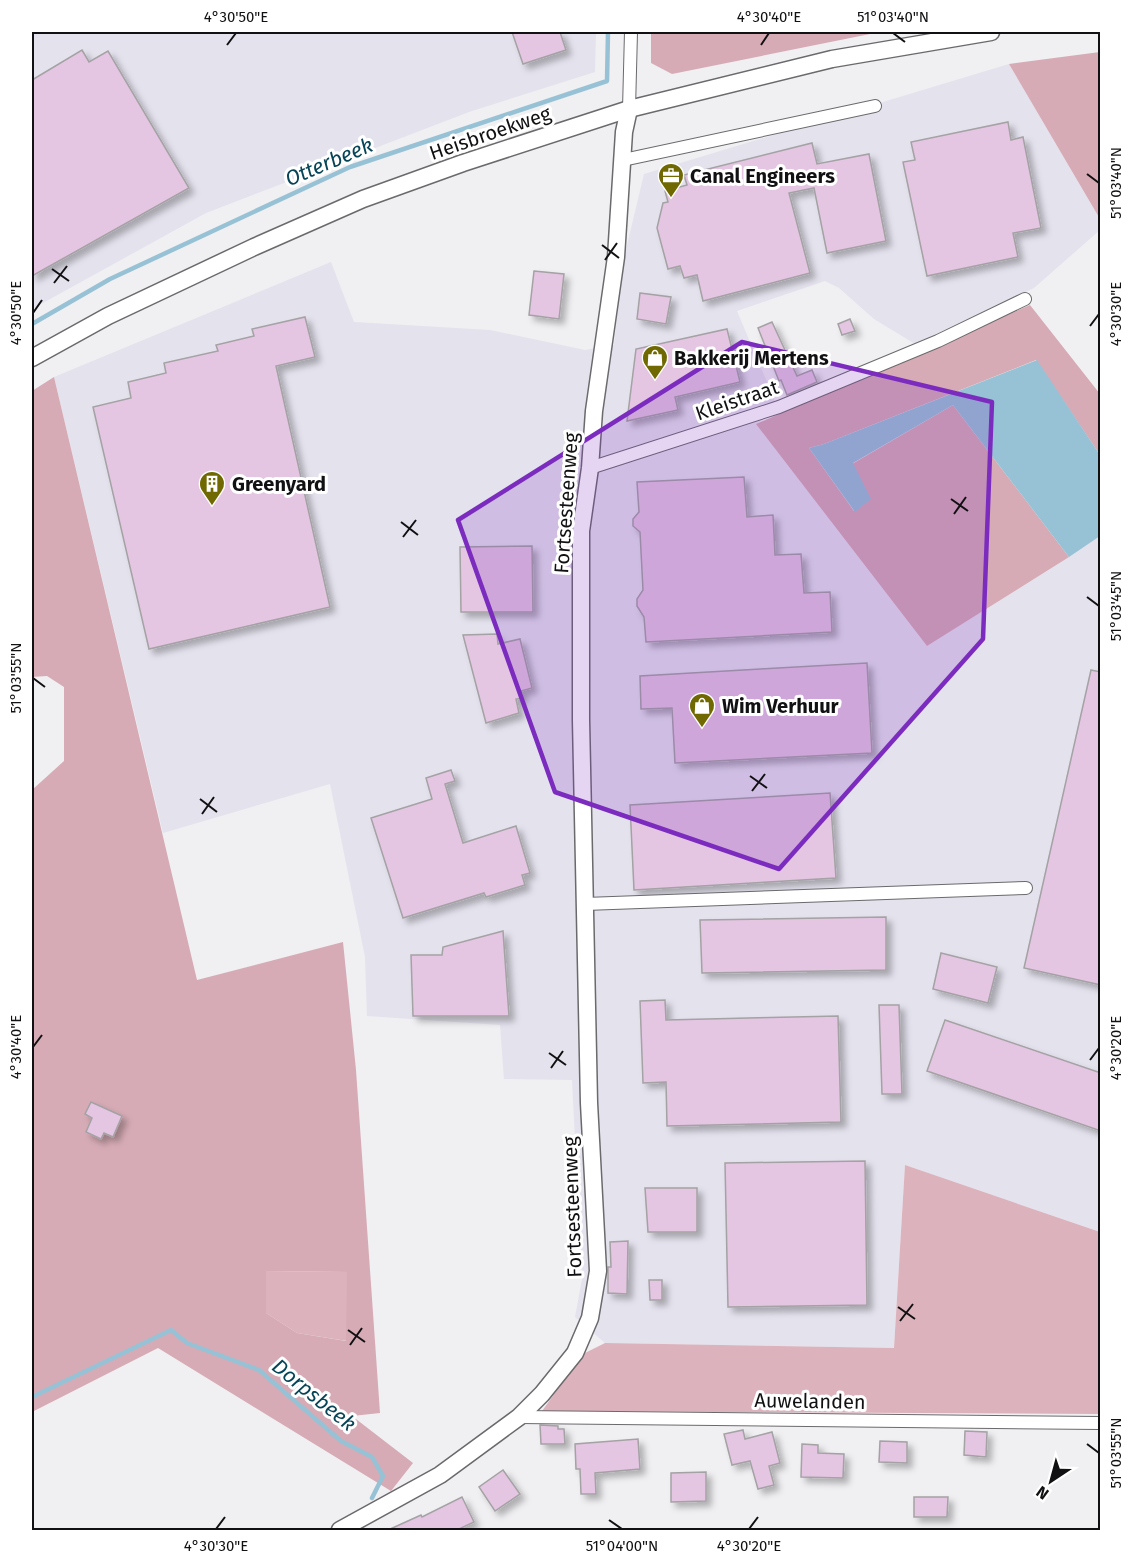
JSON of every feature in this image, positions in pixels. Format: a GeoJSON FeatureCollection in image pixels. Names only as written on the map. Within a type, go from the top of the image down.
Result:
{"type":"FeatureCollection","features":[{"type":"Feature","properties":{"kind":"street"},"geometry":{"type":"LineString","coordinates":[[629,109],[631,32]]}},
{"type":"Feature","properties":{"kind":"street","name":"Heisbroekweg"},"geometry":{"type":"LineString","coordinates":[[32,358],[108,316],[254,247],[363,199],[463,163],[629,109],[832,59],[991,32]]}},
{"type":"Feature","properties":{"kind":"street"},"geometry":{"type":"LineString","coordinates":[[623,160],[875,106]]}},
{"type":"Feature","properties":{"kind":"street","name":"Fortsesteenweg"},"geometry":{"type":"LineString","coordinates":[[340,1530],[440,1475],[519,1417],[542,1394],[575,1353],[590,1318],[598,1271],[589,1103],[581,720],[581,531],[590,468],[594,411],[616,257],[624,132],[629,109]]}},
{"type":"Feature","properties":{"kind":"street","name":"Kleistraat"},"geometry":{"type":"LineString","coordinates":[[590,468],[779,407],[938,341],[1025,299]]}},
{"type":"Feature","properties":{"kind":"street"},"geometry":{"type":"LineString","coordinates":[[585,904],[1026,888]]}},
{"type":"Feature","properties":{"kind":"street","name":"Auwelanden"},"geometry":{"type":"LineString","coordinates":[[519,1417],[1101,1424]]}},
{"type":"Feature","properties":{"kind":"highlighted area"},"geometry":{"type":"Polygon","coordinates":[[[742,342],[992,402],[983,639],[779,869],[555,792],[458,520],[742,342]]]}},
{"type":"Feature","properties":{"kind":"shaded area"},"geometry":{"type":"Polygon","coordinates":[[[32,32],[596,32],[595,72],[469,112],[206,213],[32,309],[32,32]]]}},
{"type":"Feature","properties":{"kind":"shaded area"},"geometry":{"type":"Polygon","coordinates":[[[651,32],[880,32],[672,74],[651,63],[651,32]]]}},
{"type":"Feature","properties":{"kind":"shaded area"},"geometry":{"type":"Polygon","coordinates":[[[1100,52],[1100,219],[1009,64],[1100,52]]]}},
{"type":"Feature","properties":{"kind":"shaded area"},"geometry":{"type":"Polygon","coordinates":[[[1009,64],[1100,219],[1100,230],[1034,288],[915,344],[874,319],[839,288],[825,281],[737,311],[775,401],[757,425],[927,646],[1100,536],[1100,1232],[905,1165],[894,1348],[605,1343],[575,1317],[582,1279],[572,1080],[504,1079],[500,1025],[367,1016],[365,957],[330,784],[163,833],[54,377],[331,262],[354,322],[490,330],[585,350],[614,345],[623,262],[644,174],[1009,64]]]}},
{"type":"Feature","properties":{"kind":"shaded area"},"geometry":{"type":"Polygon","coordinates":[[[1030,305],[1100,394],[1100,455],[1036,360],[809,448],[854,511],[852,464],[953,405],[1069,557],[927,646],[756,424],[1030,305]]]}},
{"type":"Feature","properties":{"kind":"shaded area"},"geometry":{"type":"Polygon","coordinates":[[[54,377],[197,980],[343,942],[356,1070],[380,1413],[352,1416],[413,1463],[391,1491],[158,1348],[32,1412],[32,790],[64,761],[64,687],[47,676],[32,677],[32,391],[54,377]],[[266,1271],[266,1313],[297,1333],[346,1341],[347,1272],[266,1271]]]}},
{"type":"Feature","properties":{"kind":"shaded area"},"geometry":{"type":"Polygon","coordinates":[[[905,1165],[1100,1232],[1100,1414],[542,1411],[583,1354],[605,1343],[894,1348],[905,1165]]]}},
{"type":"Feature","properties":{"kind":"shaded area"},"geometry":{"type":"Polygon","coordinates":[[[266,1271],[347,1272],[347,1341],[297,1333],[266,1313],[266,1271]]]}},
{"type":"Feature","properties":{"kind":"water"},"geometry":{"type":"Polygon","coordinates":[[[1037,360],[1100,455],[1100,536],[1069,557],[953,405],[853,463],[871,499],[855,512],[809,448],[824,444],[1037,360]]]}},
{"type":"Feature","properties":{"kind":"building"},"geometry":{"type":"Polygon","coordinates":[[[512,32],[560,32],[566,50],[523,64],[512,32]]]}},
{"type":"Feature","properties":{"kind":"building"},"geometry":{"type":"Polygon","coordinates":[[[82,50],[89,62],[108,51],[189,188],[32,276],[32,80],[82,50]]]}},
{"type":"Feature","properties":{"kind":"building"},"geometry":{"type":"Polygon","coordinates":[[[1008,122],[1011,140],[1023,137],[1041,228],[1013,233],[1018,257],[927,276],[903,162],[915,160],[911,142],[1008,122]]]}},
{"type":"Feature","properties":{"kind":"building"},"geometry":{"type":"Polygon","coordinates":[[[812,143],[817,164],[869,154],[886,241],[827,253],[814,188],[789,193],[810,273],[703,301],[697,275],[684,278],[680,266],[668,269],[657,228],[663,203],[668,202],[665,191],[687,185],[684,175],[812,143]]]}},
{"type":"Feature","properties":{"kind":"building"},"geometry":{"type":"Polygon","coordinates":[[[534,271],[564,274],[559,319],[529,315],[534,271]]]}},
{"type":"Feature","properties":{"kind":"building"},"geometry":{"type":"Polygon","coordinates":[[[640,293],[671,297],[666,324],[637,319],[640,293]]]}},
{"type":"Feature","properties":{"kind":"building","name":"Greenyard"},"geometry":{"type":"Polygon","coordinates":[[[305,317],[315,357],[276,366],[330,607],[149,649],[93,407],[131,398],[128,382],[166,373],[164,363],[218,351],[216,345],[254,336],[252,329],[305,317]]]}},
{"type":"Feature","properties":{"kind":"building"},"geometry":{"type":"Polygon","coordinates":[[[850,319],[855,331],[842,335],[838,324],[850,319]]]}},
{"type":"Feature","properties":{"kind":"building"},"geometry":{"type":"Polygon","coordinates":[[[772,322],[797,376],[812,370],[817,382],[787,395],[758,328],[772,322]]]}},
{"type":"Feature","properties":{"kind":"building"},"geometry":{"type":"Polygon","coordinates":[[[727,329],[740,382],[675,397],[678,410],[627,421],[636,349],[727,329]]]}},
{"type":"Feature","properties":{"kind":"building"},"geometry":{"type":"Polygon","coordinates":[[[744,477],[747,517],[773,515],[775,555],[801,554],[804,593],[830,592],[832,632],[646,642],[644,617],[637,606],[637,599],[643,590],[640,532],[633,526],[633,519],[639,512],[637,482],[744,477]]]}},
{"type":"Feature","properties":{"kind":"building"},"geometry":{"type":"Polygon","coordinates":[[[532,546],[533,612],[461,612],[460,547],[532,546]]]}},
{"type":"Feature","properties":{"kind":"building"},"geometry":{"type":"Polygon","coordinates":[[[497,634],[498,644],[520,639],[532,688],[521,691],[522,698],[516,699],[519,713],[486,723],[463,635],[497,634]]]}},
{"type":"Feature","properties":{"kind":"building"},"geometry":{"type":"Polygon","coordinates":[[[867,663],[872,753],[675,763],[672,708],[641,709],[640,676],[867,663]]]}},
{"type":"Feature","properties":{"kind":"building"},"geometry":{"type":"Polygon","coordinates":[[[1091,670],[1101,672],[1101,985],[1024,968],[1091,670]]]}},
{"type":"Feature","properties":{"kind":"building"},"geometry":{"type":"Polygon","coordinates":[[[451,770],[455,781],[445,784],[463,843],[516,826],[530,873],[522,875],[525,885],[486,897],[484,893],[403,918],[371,818],[432,799],[426,778],[451,770]]]}},
{"type":"Feature","properties":{"kind":"building"},"geometry":{"type":"Polygon","coordinates":[[[830,793],[836,878],[634,890],[630,805],[830,793]]]}},
{"type":"Feature","properties":{"kind":"building"},"geometry":{"type":"Polygon","coordinates":[[[886,917],[886,970],[702,973],[700,920],[886,917]]]}},
{"type":"Feature","properties":{"kind":"building"},"geometry":{"type":"Polygon","coordinates":[[[503,931],[509,1016],[413,1016],[411,955],[442,955],[443,947],[503,931]]]}},
{"type":"Feature","properties":{"kind":"building"},"geometry":{"type":"Polygon","coordinates":[[[941,953],[997,967],[988,1003],[933,989],[941,953]]]}},
{"type":"Feature","properties":{"kind":"building"},"geometry":{"type":"Polygon","coordinates":[[[665,1000],[666,1020],[838,1016],[841,1122],[667,1126],[666,1082],[643,1083],[640,1001],[665,1000]]]}},
{"type":"Feature","properties":{"kind":"building"},"geometry":{"type":"Polygon","coordinates":[[[879,1005],[899,1005],[902,1094],[882,1094],[879,1005]]]}},
{"type":"Feature","properties":{"kind":"building"},"geometry":{"type":"Polygon","coordinates":[[[945,1020],[1101,1073],[1101,1131],[927,1071],[945,1020]]]}},
{"type":"Feature","properties":{"kind":"building"},"geometry":{"type":"Polygon","coordinates":[[[91,1102],[122,1116],[113,1137],[104,1133],[101,1139],[86,1132],[92,1118],[85,1114],[91,1102]]]}},
{"type":"Feature","properties":{"kind":"building"},"geometry":{"type":"Polygon","coordinates":[[[865,1161],[867,1305],[728,1307],[725,1163],[865,1161]]]}},
{"type":"Feature","properties":{"kind":"building"},"geometry":{"type":"Polygon","coordinates":[[[645,1188],[697,1188],[697,1232],[648,1232],[645,1188]]]}},
{"type":"Feature","properties":{"kind":"building"},"geometry":{"type":"Polygon","coordinates":[[[628,1241],[627,1294],[608,1293],[608,1267],[611,1267],[610,1242],[628,1241]]]}},
{"type":"Feature","properties":{"kind":"building"},"geometry":{"type":"Polygon","coordinates":[[[649,1280],[662,1280],[662,1300],[650,1300],[649,1280]]]}},
{"type":"Feature","properties":{"kind":"building"},"geometry":{"type":"Polygon","coordinates":[[[540,1425],[558,1426],[558,1429],[564,1429],[565,1444],[541,1444],[540,1425]]]}},
{"type":"Feature","properties":{"kind":"building"},"geometry":{"type":"Polygon","coordinates":[[[743,1430],[745,1439],[772,1432],[780,1463],[769,1466],[774,1485],[758,1489],[750,1461],[732,1465],[724,1434],[743,1430]]]}},
{"type":"Feature","properties":{"kind":"building"},"geometry":{"type":"Polygon","coordinates":[[[965,1431],[987,1432],[986,1457],[964,1455],[965,1431]]]}},
{"type":"Feature","properties":{"kind":"building"},"geometry":{"type":"Polygon","coordinates":[[[638,1439],[640,1469],[595,1473],[596,1494],[581,1494],[580,1469],[576,1469],[575,1444],[638,1439]]]}},
{"type":"Feature","properties":{"kind":"building"},"geometry":{"type":"Polygon","coordinates":[[[880,1441],[907,1442],[907,1463],[879,1462],[880,1441]]]}},
{"type":"Feature","properties":{"kind":"building"},"geometry":{"type":"Polygon","coordinates":[[[802,1444],[818,1445],[818,1453],[844,1454],[843,1478],[801,1477],[802,1444]]]}},
{"type":"Feature","properties":{"kind":"building"},"geometry":{"type":"Polygon","coordinates":[[[503,1470],[520,1494],[495,1511],[479,1487],[503,1470]]]}},
{"type":"Feature","properties":{"kind":"building"},"geometry":{"type":"Polygon","coordinates":[[[706,1472],[706,1501],[671,1502],[671,1473],[706,1472]]]}},
{"type":"Feature","properties":{"kind":"building"},"geometry":{"type":"Polygon","coordinates":[[[462,1497],[474,1522],[457,1530],[388,1530],[421,1515],[422,1517],[462,1497]]]}},
{"type":"Feature","properties":{"kind":"building"},"geometry":{"type":"Polygon","coordinates":[[[914,1497],[948,1497],[947,1517],[914,1517],[914,1497]]]}},
{"type":"Feature","properties":{"kind":"waterway","name":"Otterbeek"},"geometry":{"type":"LineString","coordinates":[[32,324],[110,279],[350,167],[607,81],[608,32]]}},
{"type":"Feature","properties":{"kind":"waterway","name":"Dorpsbeek"},"geometry":{"type":"LineString","coordinates":[[32,1397],[171,1330],[187,1343],[259,1370],[341,1441],[372,1457],[383,1476],[372,1498]]}},
{"type":"Feature","properties":{"kind":"place","name":"Canal Engineers"},"geometry":{"type":"Point","coordinates":[671,199]}},
{"type":"Feature","properties":{"kind":"place","name":"Bakkerij Mertens"},"geometry":{"type":"Point","coordinates":[655,381]}},
{"type":"Feature","properties":{"kind":"place","name":"Greenyard"},"geometry":{"type":"Point","coordinates":[212,507]}},
{"type":"Feature","properties":{"kind":"place","name":"Wim Verhuur"},"geometry":{"type":"Point","coordinates":[702,729]}}]}
